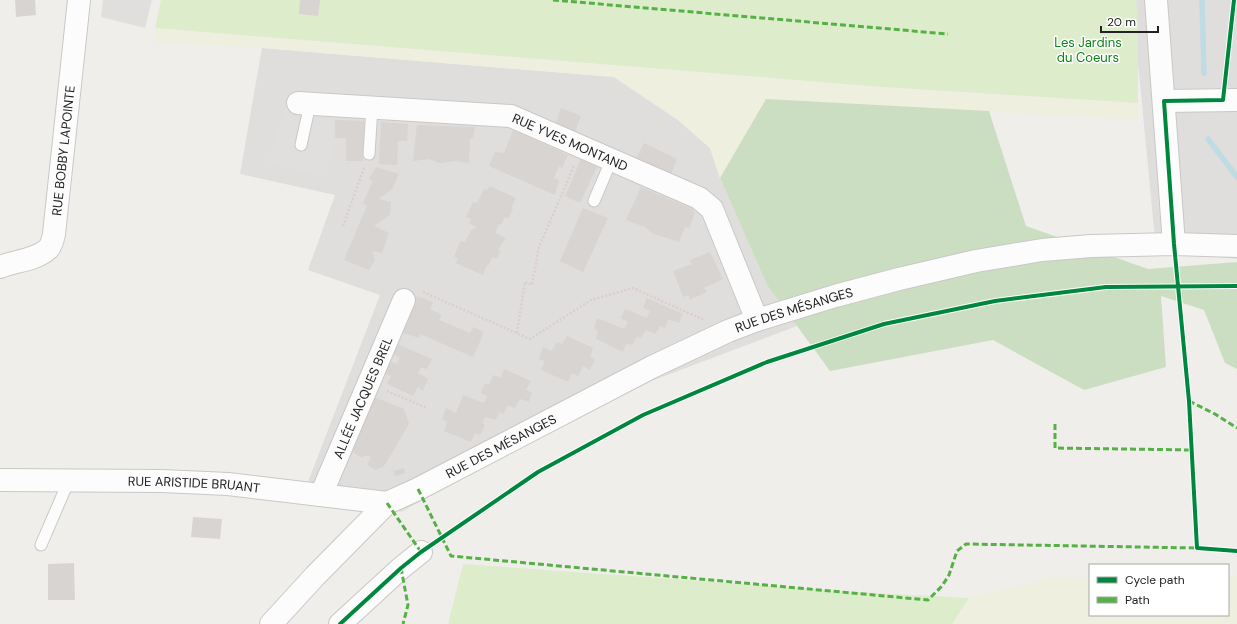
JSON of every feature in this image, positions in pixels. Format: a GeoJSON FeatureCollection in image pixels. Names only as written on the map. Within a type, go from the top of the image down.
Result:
{"type":"FeatureCollection","features":[{"type":"Feature","properties":{"kind":"street","name":"RUE BOBBY LAPOINTE"},"geometry":{"type":"LineString","coordinates":[[0,267],[36,256],[49,248],[54,234],[79,0]]}},
{"type":"Feature","properties":{"kind":"street"},"geometry":{"type":"LineString","coordinates":[[1156,0],[1174,244]]}},
{"type":"Feature","properties":{"kind":"street"},"geometry":{"type":"LineString","coordinates":[[1164,101],[1237,100]]}},
{"type":"Feature","properties":{"kind":"street","name":"RUE YVES MONTAND"},"geometry":{"type":"LineString","coordinates":[[304,104],[511,116],[611,161],[699,198],[712,209],[757,320]]}},
{"type":"Feature","properties":{"kind":"street","name":"RUE DES MÉSANGES"},"geometry":{"type":"LineString","coordinates":[[387,503],[425,486],[652,367],[728,331],[757,320],[835,296],[976,261],[1042,250],[1091,246],[1174,244],[1237,246]]}},
{"type":"Feature","properties":{"kind":"street","name":"ALLÉE JACQUES BREL"},"geometry":{"type":"LineString","coordinates":[[321,495],[404,300]]}},
{"type":"Feature","properties":{"kind":"street","name":"RUE ARISTIDE BRUANT"},"geometry":{"type":"LineString","coordinates":[[1,480],[162,481],[228,484],[387,503]]}},
{"type":"Feature","properties":{"kind":"street"},"geometry":{"type":"LineString","coordinates":[[272,624],[315,576],[387,503]]}},
{"type":"Feature","properties":{"kind":"street"},"geometry":{"type":"LineString","coordinates":[[340,624],[401,568],[421,552]]}},
{"type":"Feature","properties":{"kind":"lane"},"geometry":{"type":"LineString","coordinates":[[301,145],[304,104]]}},
{"type":"Feature","properties":{"kind":"lane"},"geometry":{"type":"LineString","coordinates":[[369,154],[372,107]]}},
{"type":"Feature","properties":{"kind":"lane"},"geometry":{"type":"LineString","coordinates":[[594,201],[611,161]]}},
{"type":"Feature","properties":{"kind":"lane"},"geometry":{"type":"LineString","coordinates":[[41,545],[69,480]]}},
{"type":"Feature","properties":{"kind":"path"},"geometry":{"type":"LineString","coordinates":[[517,333],[525,282],[532,284],[539,247],[582,148]]}},
{"type":"Feature","properties":{"kind":"path"},"geometry":{"type":"LineString","coordinates":[[343,226],[369,154]]}},
{"type":"Feature","properties":{"kind":"path"},"geometry":{"type":"LineString","coordinates":[[421,552],[538,472],[643,415],[767,362],[884,324],[995,301],[1106,287],[1237,286]]}},
{"type":"Feature","properties":{"kind":"path"},"geometry":{"type":"LineString","coordinates":[[404,300],[414,288],[530,339],[591,300],[633,288],[728,331]]}},
{"type":"Feature","properties":{"kind":"path"},"geometry":{"type":"LineString","coordinates":[[368,383],[427,408]]}},
{"type":"Feature","properties":{"kind":"shaded area"},"geometry":{"type":"Polygon","coordinates":[[[103,0],[152,0],[145,28],[101,17],[103,0]]]}},
{"type":"Feature","properties":{"kind":"shaded area"},"geometry":{"type":"Polygon","coordinates":[[[1132,0],[1237,0],[1237,259],[1156,250],[1132,0]]]}},
{"type":"Feature","properties":{"kind":"shaded area"},"geometry":{"type":"Polygon","coordinates":[[[262,48],[614,77],[678,120],[710,148],[720,178],[767,285],[797,326],[614,395],[401,512],[308,482],[380,295],[308,270],[335,195],[240,174],[262,48]]]}},
{"type":"Feature","properties":{"kind":"shaded area"},"geometry":{"type":"Polygon","coordinates":[[[291,89],[336,94],[332,160],[322,160],[321,176],[268,162],[291,89]]]}},
{"type":"Feature","properties":{"kind":"green space","name":"Les Jardins du Coeurs"},"geometry":{"type":"Polygon","coordinates":[[[161,0],[1136,0],[1138,20],[1138,103],[883,87],[155,28],[161,0]]]}},
{"type":"Feature","properties":{"kind":"green space"},"geometry":{"type":"Polygon","coordinates":[[[155,28],[883,87],[1138,103],[1139,120],[767,99],[720,178],[710,148],[678,120],[614,77],[262,48],[154,42],[155,28]]]}},
{"type":"Feature","properties":{"kind":"green space"},"geometry":{"type":"Polygon","coordinates":[[[766,99],[989,111],[1026,226],[1148,269],[1237,262],[1237,369],[1225,363],[1204,310],[1161,296],[1166,367],[1084,390],[993,340],[830,371],[767,285],[720,178],[766,99]]]}},
{"type":"Feature","properties":{"kind":"green space"},"geometry":{"type":"Polygon","coordinates":[[[463,564],[840,591],[969,598],[952,624],[448,624],[463,564]]]}},
{"type":"Feature","properties":{"kind":"green space"},"geometry":{"type":"Polygon","coordinates":[[[1229,576],[1237,576],[1237,624],[952,624],[969,598],[1053,577],[1089,577],[1089,616],[1229,616],[1229,576]]]}},
{"type":"Feature","properties":{"kind":"building"},"geometry":{"type":"Polygon","coordinates":[[[15,0],[35,0],[36,15],[16,17],[15,0]]]}},
{"type":"Feature","properties":{"kind":"building"},"geometry":{"type":"Polygon","coordinates":[[[300,0],[320,0],[318,16],[299,14],[300,0]]]}},
{"type":"Feature","properties":{"kind":"building"},"geometry":{"type":"Polygon","coordinates":[[[561,108],[581,116],[575,132],[556,123],[561,108]]]}},
{"type":"Feature","properties":{"kind":"building"},"geometry":{"type":"Polygon","coordinates":[[[335,120],[364,121],[363,161],[346,161],[346,138],[335,138],[335,120]]]}},
{"type":"Feature","properties":{"kind":"building"},"geometry":{"type":"Polygon","coordinates":[[[381,122],[408,124],[407,141],[398,141],[397,165],[379,164],[381,122]]]}},
{"type":"Feature","properties":{"kind":"building"},"geometry":{"type":"Polygon","coordinates":[[[417,125],[475,127],[473,138],[470,139],[469,163],[456,161],[440,163],[429,159],[413,161],[417,125]]]}},
{"type":"Feature","properties":{"kind":"building"},"geometry":{"type":"Polygon","coordinates":[[[513,130],[568,155],[562,168],[559,166],[554,178],[559,180],[555,195],[489,166],[495,152],[504,153],[513,130]]]}},
{"type":"Feature","properties":{"kind":"building"},"geometry":{"type":"Polygon","coordinates":[[[644,143],[677,159],[671,175],[635,160],[644,143]]]}},
{"type":"Feature","properties":{"kind":"building"},"geometry":{"type":"Polygon","coordinates":[[[581,159],[597,167],[580,203],[565,196],[581,159]]]}},
{"type":"Feature","properties":{"kind":"building"},"geometry":{"type":"Polygon","coordinates":[[[376,167],[399,174],[392,189],[379,199],[391,202],[390,215],[374,226],[389,233],[382,253],[372,251],[375,260],[369,270],[344,260],[367,206],[363,203],[373,181],[369,179],[376,167]]]}},
{"type":"Feature","properties":{"kind":"building"},"geometry":{"type":"Polygon","coordinates":[[[490,186],[516,198],[508,219],[505,217],[501,225],[499,224],[495,233],[506,238],[498,250],[500,251],[497,259],[492,257],[483,275],[456,263],[458,259],[454,256],[461,241],[465,242],[472,229],[475,230],[476,227],[469,223],[471,219],[466,217],[473,202],[477,203],[484,189],[487,190],[490,186]]]}},
{"type":"Feature","properties":{"kind":"building"},"geometry":{"type":"Polygon","coordinates":[[[641,187],[693,209],[695,213],[689,228],[685,227],[679,242],[652,233],[645,227],[626,220],[641,187]]]}},
{"type":"Feature","properties":{"kind":"building"},"geometry":{"type":"Polygon","coordinates":[[[583,208],[608,218],[583,272],[560,261],[583,208]]]}},
{"type":"Feature","properties":{"kind":"building"},"geometry":{"type":"Polygon","coordinates":[[[710,252],[723,279],[704,288],[707,292],[689,300],[689,295],[683,297],[673,271],[692,264],[690,260],[710,252]]]}},
{"type":"Feature","properties":{"kind":"building"},"geometry":{"type":"Polygon","coordinates":[[[417,296],[433,302],[430,309],[442,315],[439,320],[470,333],[473,327],[484,332],[473,357],[420,334],[419,338],[401,332],[417,296]]]}},
{"type":"Feature","properties":{"kind":"building"},"geometry":{"type":"Polygon","coordinates":[[[647,298],[683,314],[679,323],[668,319],[665,328],[660,326],[655,334],[646,330],[641,338],[637,336],[632,345],[626,343],[623,352],[596,339],[598,331],[594,329],[597,318],[624,329],[628,322],[621,318],[625,309],[647,318],[650,311],[643,308],[647,298]]]}},
{"type":"Feature","properties":{"kind":"building"},"geometry":{"type":"Polygon","coordinates":[[[567,336],[593,348],[590,357],[595,359],[590,370],[583,366],[578,376],[572,373],[568,382],[541,370],[545,361],[539,359],[543,347],[551,351],[557,342],[562,344],[567,336]]]}},
{"type":"Feature","properties":{"kind":"building"},"geometry":{"type":"Polygon","coordinates":[[[397,344],[432,359],[427,369],[421,367],[418,373],[428,379],[423,391],[418,387],[413,396],[387,384],[391,376],[383,373],[388,361],[397,364],[400,357],[392,354],[397,344]]]}},
{"type":"Feature","properties":{"kind":"building"},"geometry":{"type":"Polygon","coordinates":[[[504,369],[531,381],[526,390],[532,392],[529,402],[520,399],[515,408],[508,405],[503,414],[499,412],[496,420],[485,417],[482,423],[485,425],[480,435],[475,433],[471,442],[444,431],[447,422],[442,419],[446,408],[456,413],[463,395],[484,403],[487,396],[481,393],[485,383],[489,385],[493,375],[501,378],[504,369]]]}},
{"type":"Feature","properties":{"kind":"building"},"geometry":{"type":"Polygon","coordinates":[[[374,397],[404,409],[409,424],[384,466],[376,470],[367,465],[371,457],[365,455],[363,458],[350,451],[374,397]]]}},
{"type":"Feature","properties":{"kind":"building"},"geometry":{"type":"Polygon","coordinates":[[[404,468],[405,473],[395,476],[393,471],[404,468]]]}},
{"type":"Feature","properties":{"kind":"building"},"geometry":{"type":"Polygon","coordinates":[[[193,517],[222,519],[220,539],[191,537],[193,517]]]}},
{"type":"Feature","properties":{"kind":"building"},"geometry":{"type":"Polygon","coordinates":[[[74,563],[75,600],[48,600],[48,564],[74,563]]]}},
{"type":"Feature","properties":{"kind":"waterway"},"geometry":{"type":"LineString","coordinates":[[1202,0],[1204,73]]}},
{"type":"Feature","properties":{"kind":"waterway"},"geometry":{"type":"LineString","coordinates":[[1208,139],[1237,177]]}},
{"type":"Feature","properties":{"kind":"marked path"},"geometry":{"type":"LineString","coordinates":[[553,0],[948,34]]}},
{"type":"Feature","properties":{"kind":"marked path"},"geometry":{"type":"LineString","coordinates":[[1189,401],[1215,414],[1237,428]]}},
{"type":"Feature","properties":{"kind":"marked path"},"geometry":{"type":"LineString","coordinates":[[1055,424],[1055,448],[1192,450]]}},
{"type":"Feature","properties":{"kind":"marked path"},"geometry":{"type":"LineString","coordinates":[[418,489],[451,556],[928,600],[942,586],[949,575],[957,551],[966,544],[1197,548]]}},
{"type":"Feature","properties":{"kind":"marked path"},"geometry":{"type":"LineString","coordinates":[[387,503],[421,552]]}},
{"type":"Feature","properties":{"kind":"marked path"},"geometry":{"type":"LineString","coordinates":[[401,568],[408,605],[403,624]]}},
{"type":"Feature","properties":{"kind":"cycle path"},"geometry":{"type":"LineString","coordinates":[[1234,0],[1223,100],[1164,101],[1174,244],[1189,401],[1197,548],[1237,551]]}},
{"type":"Feature","properties":{"kind":"cycle path"},"geometry":{"type":"LineString","coordinates":[[340,624],[401,568],[421,552],[538,472],[643,415],[767,362],[884,324],[995,301],[1106,287],[1237,286]]}}]}
